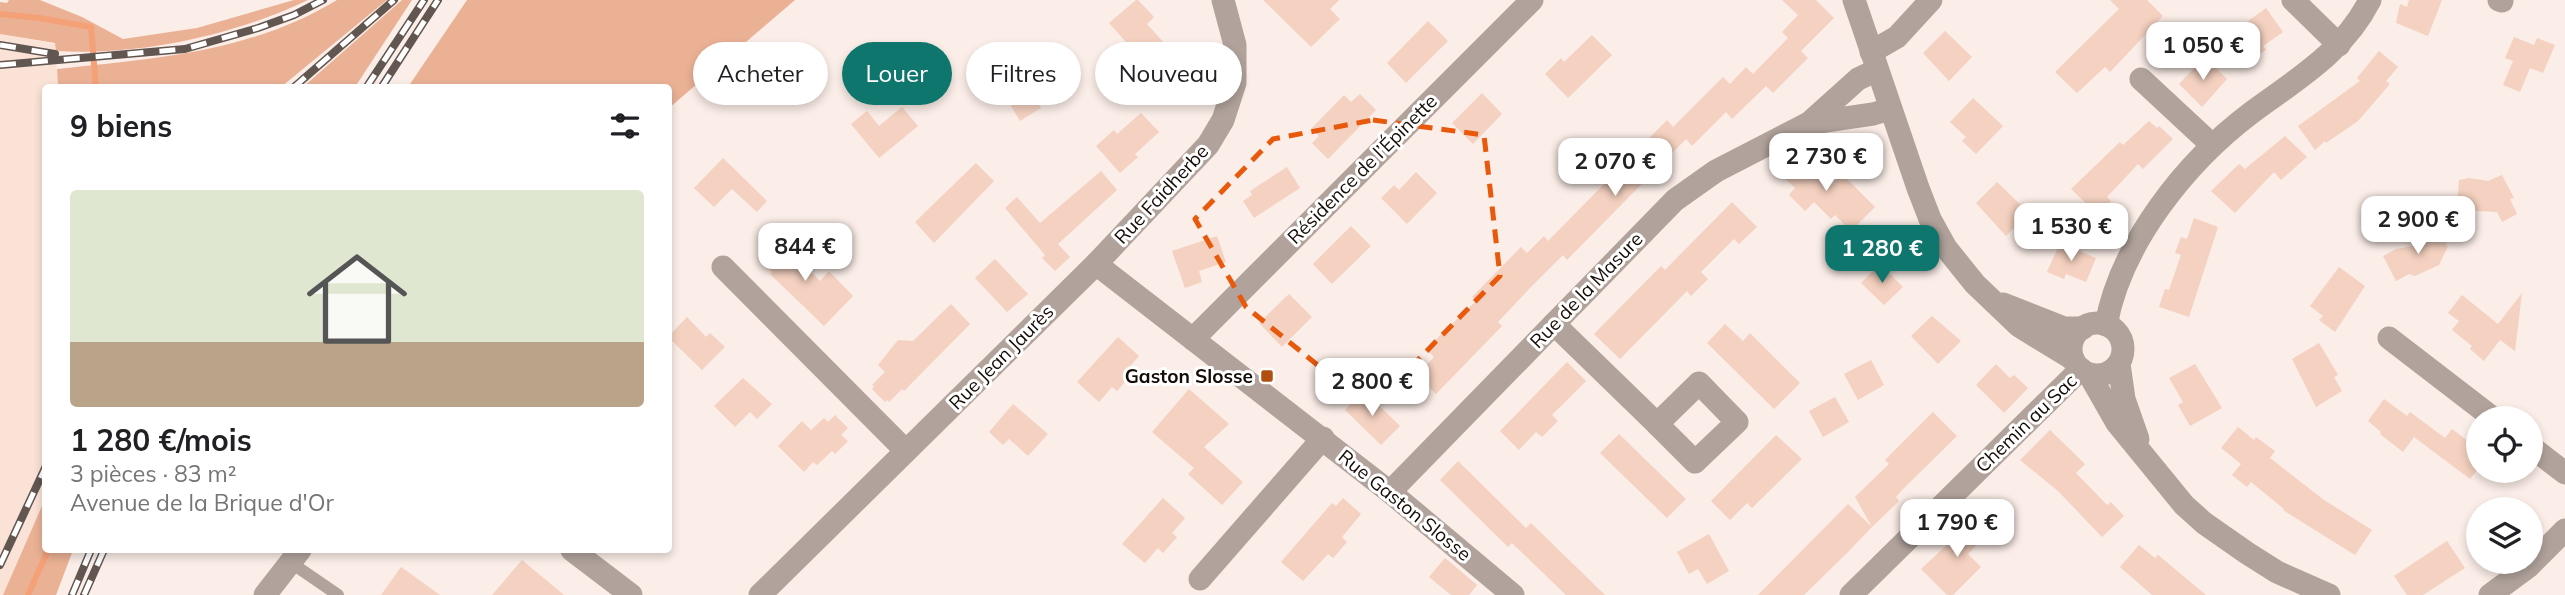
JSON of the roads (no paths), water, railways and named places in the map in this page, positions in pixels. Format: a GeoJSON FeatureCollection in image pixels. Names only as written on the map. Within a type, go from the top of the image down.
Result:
{"type":"FeatureCollection","features":[{"type":"Feature","properties":{"kind":"street","name":"Rue Faidherbe"},"geometry":{"type":"LineString","coordinates":[[1096,264],[1186,171],[1208,145],[1223,120],[1232,97],[1236,71],[1235,45],[1223,0]]}},
{"type":"Feature","properties":{"kind":"street","name":"Résidence de l’Épinette"},"geometry":{"type":"LineString","coordinates":[[1193,339],[1532,0]]}},
{"type":"Feature","properties":{"kind":"street"},"geometry":{"type":"LineString","coordinates":[[1854,0],[1921,197],[1937,234],[1954,260],[1988,296],[2027,332],[2081,367],[2099,375],[2108,373],[2119,364],[2123,355],[2122,341],[2117,333],[2106,325],[2096,324],[2083,328],[2059,326],[2015,310],[1988,296]]}},
{"type":"Feature","properties":{"kind":"street"},"geometry":{"type":"LineString","coordinates":[[2292,0],[2339,45]]}},
{"type":"Feature","properties":{"kind":"street"},"geometry":{"type":"LineString","coordinates":[[2106,325],[2120,281],[2151,220],[2181,177],[2212,145],[2305,75],[2339,45],[2361,17],[2370,0]]}},
{"type":"Feature","properties":{"kind":"street","name":"Rue de la Masure"},"geometry":{"type":"LineString","coordinates":[[1390,492],[1675,200],[1725,166],[1809,123],[1858,79],[1871,52],[1924,7]]}},
{"type":"Feature","properties":{"kind":"street"},"geometry":{"type":"LineString","coordinates":[[2141,79],[2212,145]]}},
{"type":"Feature","properties":{"kind":"street","name":"Rue de la Masure"},"geometry":{"type":"LineString","coordinates":[[1809,123],[1890,109]]}},
{"type":"Feature","properties":{"kind":"street","name":"Rue Gaston Slosse"},"geometry":{"type":"LineString","coordinates":[[1096,264],[1323,438],[1513,595]]}},
{"type":"Feature","properties":{"kind":"street","name":"Rue Jean Jaurès"},"geometry":{"type":"LineString","coordinates":[[760,595],[1096,264]]}},
{"type":"Feature","properties":{"kind":"street"},"geometry":{"type":"LineString","coordinates":[[723,267],[906,450]]}},
{"type":"Feature","properties":{"kind":"street"},"geometry":{"type":"LineString","coordinates":[[1554,324],[1657,424]]}},
{"type":"Feature","properties":{"kind":"street"},"geometry":{"type":"LineString","coordinates":[[2083,328],[2073,342],[2081,367],[2117,423],[2178,498],[2204,523],[2277,572],[2304,595]]}},
{"type":"Feature","properties":{"kind":"street"},"geometry":{"type":"LineString","coordinates":[[2389,338],[2477,406]]}},
{"type":"Feature","properties":{"kind":"street"},"geometry":{"type":"LineString","coordinates":[[2119,364],[2127,409],[2146,458]]}},
{"type":"Feature","properties":{"kind":"street","name":"Chemin au Sac"},"geometry":{"type":"LineString","coordinates":[[1851,595],[2081,367]]}},
{"type":"Feature","properties":{"kind":"street"},"geometry":{"type":"LineString","coordinates":[[1200,579],[1323,438]]}},
{"type":"Feature","properties":{"kind":"street"},"geometry":{"type":"LineString","coordinates":[[2543,456],[2565,473]]}},
{"type":"Feature","properties":{"kind":"street"},"geometry":{"type":"LineString","coordinates":[[2490,595],[2528,567],[2565,530]]}},
{"type":"Feature","properties":{"kind":"street"},"geometry":{"type":"LineString","coordinates":[[576,553],[631,595]]}},
{"type":"Feature","properties":{"kind":"street"},"geometry":{"type":"LineString","coordinates":[[265,595],[295,556]]}},
{"type":"Feature","properties":{"kind":"street"},"geometry":{"type":"LineString","coordinates":[[2277,572],[2329,595]]}},
{"type":"Feature","properties":{"kind":"lane"},"geometry":{"type":"LineString","coordinates":[[295,556],[338,595]]}},
{"type":"Feature","properties":{"kind":"waterway"},"geometry":{"type":"LineString","coordinates":[[0,14],[91,27],[96,84]]}},
{"type":"Feature","properties":{"kind":"waterway"},"geometry":{"type":"LineString","coordinates":[[28,595],[47,553]]}},
{"type":"Feature","properties":{"kind":"railway"},"geometry":{"type":"LineString","coordinates":[[0,65],[185,49],[258,28],[294,15],[323,0]]}},
{"type":"Feature","properties":{"kind":"railway"},"geometry":{"type":"LineString","coordinates":[[298,84],[394,0]]}},
{"type":"Feature","properties":{"kind":"railway"},"geometry":{"type":"LineString","coordinates":[[369,84],[424,0]]}},
{"type":"Feature","properties":{"kind":"railway"},"geometry":{"type":"LineString","coordinates":[[384,84],[438,0]]}},
{"type":"Feature","properties":{"kind":"railway"},"geometry":{"type":"LineString","coordinates":[[0,45],[55,54]]}},
{"type":"Feature","properties":{"kind":"railway"},"geometry":{"type":"LineString","coordinates":[[0,565],[42,475]]}},
{"type":"Feature","properties":{"kind":"railway"},"geometry":{"type":"LineString","coordinates":[[72,595],[90,553]]}},
{"type":"Feature","properties":{"kind":"railway"},"geometry":{"type":"LineString","coordinates":[[84,595],[103,553]]}},
{"type":"Feature","properties":{"kind":"place","name":"Gaston Slosse"},"geometry":{"type":"Point","coordinates":[1267,376]}}]}
